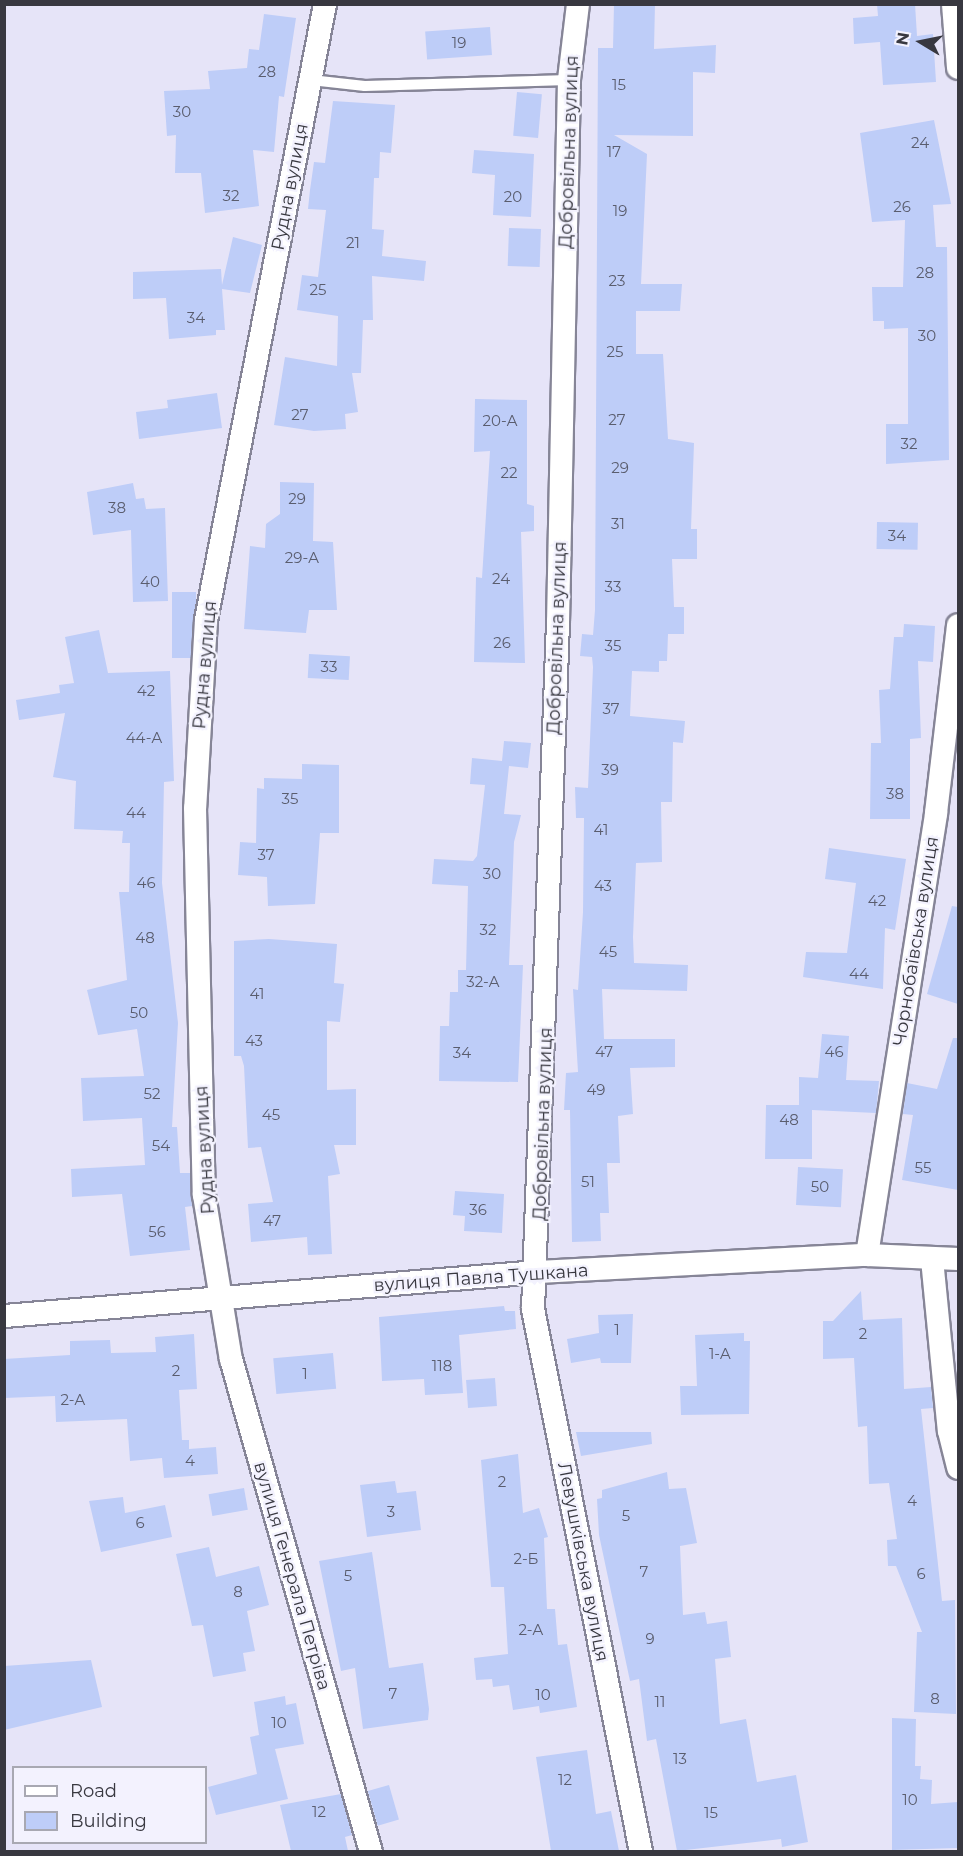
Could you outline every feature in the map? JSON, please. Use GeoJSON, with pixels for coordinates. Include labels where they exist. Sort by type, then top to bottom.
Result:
{"type":"FeatureCollection","features":[{"type":"Feature","properties":{"kind":"street","name":"Рудна вулиця"},"geometry":{"type":"LineString","coordinates":[[222,1299],[204,1195],[195,808],[206,620],[325,4]]}},
{"type":"Feature","properties":{"kind":"street","name":"Добровільна вулиця"},"geometry":{"type":"LineString","coordinates":[[538,1272],[569,80],[578,4]]}},
{"type":"Feature","properties":{"kind":"street"},"geometry":{"type":"LineString","coordinates":[[953,4],[958,68]]}},
{"type":"Feature","properties":{"kind":"street","name":"Чорнобаївська вулиця"},"geometry":{"type":"LineString","coordinates":[[867,1256],[936,813],[958,626]]}},
{"type":"Feature","properties":{"kind":"street","name":"вулиця Павла Тушкана"},"geometry":{"type":"LineString","coordinates":[[4,1316],[538,1272],[867,1256],[958,1259]]}},
{"type":"Feature","properties":{"kind":"street"},"geometry":{"type":"LineString","coordinates":[[932,1259],[949,1431],[958,1468]]}},
{"type":"Feature","properties":{"kind":"street","name":"Левушківська вулиця"},"geometry":{"type":"LineString","coordinates":[[538,1272],[536,1335],[641,1851]]}},
{"type":"Feature","properties":{"kind":"street","name":"вулиця Генерала Петріва"},"geometry":{"type":"LineString","coordinates":[[222,1299],[234,1370],[370,1851]]}},
{"type":"Feature","properties":{"kind":"lane"},"geometry":{"type":"LineString","coordinates":[[311,80],[365,86],[569,80]]}},
{"type":"Feature","properties":{"kind":"building"},"geometry":{"type":"Polygon","coordinates":[[[614,4],[655,4],[654,49],[716,45],[715,73],[693,72],[693,136],[614,135],[647,154],[641,284],[682,284],[680,311],[636,311],[636,354],[663,354],[668,439],[694,443],[691,529],[697,529],[697,559],[672,559],[674,607],[684,607],[684,634],[668,634],[667,661],[659,661],[659,672],[632,671],[630,716],[685,721],[683,743],[673,742],[672,802],[661,802],[662,862],[636,863],[633,937],[634,963],[688,965],[687,991],[602,989],[604,1039],[675,1039],[675,1067],[630,1068],[633,1114],[618,1116],[620,1163],[607,1163],[609,1213],[600,1213],[601,1241],[572,1242],[570,1110],[564,1110],[566,1073],[578,1072],[573,989],[578,990],[583,912],[584,818],[576,818],[575,787],[588,788],[593,667],[592,657],[580,656],[582,634],[593,635],[595,610],[598,48],[613,48],[614,4]]]}},
{"type":"Feature","properties":{"kind":"building"},"geometry":{"type":"Polygon","coordinates":[[[877,4],[915,4],[917,36],[933,34],[936,82],[883,85],[880,42],[854,44],[853,18],[878,16],[877,4]]]}},
{"type":"Feature","properties":{"kind":"building"},"geometry":{"type":"Polygon","coordinates":[[[264,14],[296,18],[284,97],[279,96],[274,152],[253,150],[259,206],[205,213],[201,173],[175,173],[176,135],[167,136],[164,91],[210,89],[208,71],[247,68],[249,49],[259,50],[264,14]]]}},
{"type":"Feature","properties":{"kind":"building"},"geometry":{"type":"Polygon","coordinates":[[[490,27],[492,55],[427,59],[425,32],[490,27]]]}},
{"type":"Feature","properties":{"kind":"building"},"geometry":{"type":"Polygon","coordinates":[[[517,92],[542,94],[538,138],[513,136],[517,92]]]}},
{"type":"Feature","properties":{"kind":"building"},"geometry":{"type":"Polygon","coordinates":[[[333,101],[395,105],[391,153],[380,152],[379,178],[374,178],[372,229],[384,230],[382,256],[426,261],[424,281],[372,276],[373,320],[363,320],[361,373],[352,373],[358,412],[345,414],[346,429],[314,431],[274,425],[285,357],[337,366],[338,316],[297,310],[302,275],[318,277],[326,210],[308,209],[314,162],[325,163],[333,101]]]}},
{"type":"Feature","properties":{"kind":"building"},"geometry":{"type":"Polygon","coordinates":[[[934,120],[951,204],[933,205],[936,247],[947,247],[949,460],[886,464],[886,424],[908,424],[908,328],[884,329],[884,321],[873,321],[872,287],[903,287],[905,220],[872,222],[860,133],[934,120]]]}},
{"type":"Feature","properties":{"kind":"building"},"geometry":{"type":"Polygon","coordinates":[[[474,150],[534,154],[531,217],[493,215],[495,175],[472,173],[474,150]]]}},
{"type":"Feature","properties":{"kind":"building"},"geometry":{"type":"Polygon","coordinates":[[[509,228],[541,229],[540,267],[508,266],[509,228]]]}},
{"type":"Feature","properties":{"kind":"building"},"geometry":{"type":"Polygon","coordinates":[[[233,237],[262,245],[250,293],[222,289],[225,330],[216,330],[216,335],[169,339],[166,298],[133,299],[133,272],[221,269],[222,285],[233,237]]]}},
{"type":"Feature","properties":{"kind":"building"},"geometry":{"type":"Polygon","coordinates":[[[217,393],[222,428],[139,439],[136,412],[168,408],[167,400],[217,393]]]}},
{"type":"Feature","properties":{"kind":"building"},"geometry":{"type":"Polygon","coordinates":[[[475,399],[527,400],[527,504],[534,506],[534,531],[521,532],[525,663],[474,662],[476,577],[482,578],[490,451],[474,452],[475,399]]]}},
{"type":"Feature","properties":{"kind":"building"},"geometry":{"type":"Polygon","coordinates":[[[280,482],[314,483],[313,541],[333,542],[337,610],[309,610],[306,633],[244,629],[250,546],[265,548],[266,524],[280,514],[280,482]]]}},
{"type":"Feature","properties":{"kind":"building"},"geometry":{"type":"Polygon","coordinates":[[[133,483],[136,499],[144,498],[146,509],[165,508],[168,601],[133,602],[131,530],[93,535],[87,492],[133,483]]]}},
{"type":"Feature","properties":{"kind":"building"},"geometry":{"type":"Polygon","coordinates":[[[877,522],[918,523],[918,550],[877,549],[877,522]]]}},
{"type":"Feature","properties":{"kind":"building"},"geometry":{"type":"Polygon","coordinates":[[[172,592],[196,592],[196,658],[172,658],[172,592]]]}},
{"type":"Feature","properties":{"kind":"building"},"geometry":{"type":"Polygon","coordinates":[[[904,624],[935,626],[933,662],[918,661],[921,738],[910,739],[910,819],[870,819],[871,743],[881,743],[879,690],[890,689],[894,637],[903,637],[904,624]]]}},
{"type":"Feature","properties":{"kind":"building"},"geometry":{"type":"Polygon","coordinates":[[[99,630],[108,673],[170,671],[174,781],[164,782],[162,883],[178,1023],[172,1127],[177,1127],[180,1173],[190,1173],[192,1206],[185,1207],[190,1250],[130,1256],[122,1194],[72,1197],[71,1169],[145,1165],[142,1118],[83,1121],[81,1078],[144,1076],[137,1029],[98,1035],[87,990],[127,980],[119,892],[129,892],[130,843],[122,843],[123,831],[74,829],[76,781],[53,777],[65,713],[19,720],[16,700],[60,693],[59,685],[74,683],[65,637],[99,630]]]}},
{"type":"Feature","properties":{"kind":"building"},"geometry":{"type":"Polygon","coordinates":[[[309,654],[350,656],[349,680],[308,678],[309,654]]]}},
{"type":"Feature","properties":{"kind":"building"},"geometry":{"type":"Polygon","coordinates":[[[504,741],[531,743],[528,768],[509,766],[504,814],[521,815],[514,842],[509,965],[523,965],[518,1082],[439,1081],[440,1026],[449,1026],[450,992],[458,992],[458,970],[466,970],[468,886],[432,884],[434,859],[473,861],[477,856],[485,785],[470,784],[472,758],[502,761],[504,741]]]}},
{"type":"Feature","properties":{"kind":"building"},"geometry":{"type":"Polygon","coordinates":[[[302,764],[339,765],[339,833],[320,833],[315,904],[268,906],[267,877],[238,875],[240,842],[256,843],[257,788],[264,789],[264,778],[302,779],[302,764]]]}},
{"type":"Feature","properties":{"kind":"building"},"geometry":{"type":"Polygon","coordinates":[[[829,848],[906,859],[895,930],[885,928],[883,989],[803,977],[806,952],[847,953],[856,883],[825,879],[829,848]]]}},
{"type":"Feature","properties":{"kind":"building"},"geometry":{"type":"Polygon","coordinates":[[[952,906],[958,907],[958,1004],[927,994],[952,906]]]}},
{"type":"Feature","properties":{"kind":"building"},"geometry":{"type":"Polygon","coordinates":[[[269,939],[337,944],[334,983],[344,984],[340,1022],[327,1021],[327,1090],[356,1089],[356,1145],[334,1145],[340,1174],[328,1176],[332,1254],[308,1255],[307,1237],[251,1242],[248,1204],[273,1202],[261,1147],[248,1148],[244,1066],[241,1056],[234,1056],[234,941],[269,939]]]}},
{"type":"Feature","properties":{"kind":"building"},"geometry":{"type":"Polygon","coordinates":[[[822,1034],[849,1036],[846,1080],[879,1081],[876,1113],[812,1110],[812,1159],[765,1159],[766,1105],[799,1105],[799,1077],[818,1078],[822,1034]]]}},
{"type":"Feature","properties":{"kind":"building"},"geometry":{"type":"Polygon","coordinates":[[[953,1038],[958,1038],[958,1190],[902,1180],[913,1115],[903,1114],[907,1083],[937,1089],[953,1038]]]}},
{"type":"Feature","properties":{"kind":"building"},"geometry":{"type":"Polygon","coordinates":[[[798,1167],[843,1169],[841,1207],[796,1205],[798,1167]]]}},
{"type":"Feature","properties":{"kind":"building"},"geometry":{"type":"Polygon","coordinates":[[[455,1191],[504,1194],[502,1233],[464,1231],[465,1216],[453,1215],[455,1191]]]}},
{"type":"Feature","properties":{"kind":"building"},"geometry":{"type":"Polygon","coordinates":[[[861,1291],[863,1320],[902,1318],[904,1389],[931,1387],[933,1408],[921,1409],[942,1601],[955,1600],[956,1714],[914,1712],[917,1632],[922,1632],[896,1566],[888,1566],[887,1540],[897,1539],[889,1483],[869,1484],[867,1426],[858,1427],[854,1358],[823,1359],[823,1321],[833,1321],[861,1291]]]}},
{"type":"Feature","properties":{"kind":"building"},"geometry":{"type":"Polygon","coordinates":[[[504,1306],[505,1311],[515,1311],[516,1329],[459,1335],[463,1393],[425,1395],[424,1379],[382,1381],[379,1317],[504,1306]]]}},
{"type":"Feature","properties":{"kind":"building"},"geometry":{"type":"Polygon","coordinates":[[[633,1314],[631,1363],[601,1363],[600,1358],[571,1363],[567,1339],[599,1333],[598,1315],[633,1314]]]}},
{"type":"Feature","properties":{"kind":"building"},"geometry":{"type":"Polygon","coordinates":[[[744,1333],[744,1341],[750,1341],[749,1414],[681,1415],[680,1386],[697,1386],[695,1335],[744,1333]]]}},
{"type":"Feature","properties":{"kind":"building"},"geometry":{"type":"Polygon","coordinates":[[[194,1334],[197,1389],[179,1390],[182,1440],[189,1440],[189,1449],[216,1447],[218,1474],[164,1478],[162,1458],[130,1461],[127,1419],[56,1422],[55,1396],[4,1398],[4,1359],[70,1355],[70,1341],[110,1340],[111,1353],[156,1352],[155,1337],[194,1334]]]}},
{"type":"Feature","properties":{"kind":"building"},"geometry":{"type":"Polygon","coordinates":[[[333,1353],[336,1389],[276,1394],[273,1358],[333,1353]]]}},
{"type":"Feature","properties":{"kind":"building"},"geometry":{"type":"Polygon","coordinates":[[[495,1378],[497,1406],[468,1408],[466,1380],[495,1378]]]}},
{"type":"Feature","properties":{"kind":"building"},"geometry":{"type":"Polygon","coordinates":[[[576,1432],[651,1432],[652,1444],[581,1456],[576,1432]]]}},
{"type":"Feature","properties":{"kind":"building"},"geometry":{"type":"Polygon","coordinates":[[[518,1454],[523,1513],[539,1508],[548,1537],[544,1538],[547,1609],[555,1609],[558,1645],[567,1644],[577,1707],[540,1713],[539,1706],[513,1710],[509,1685],[493,1687],[492,1679],[476,1680],[474,1658],[508,1654],[504,1587],[491,1587],[481,1460],[518,1454]]]}},
{"type":"Feature","properties":{"kind":"building"},"geometry":{"type":"Polygon","coordinates":[[[667,1472],[669,1489],[686,1488],[697,1543],[680,1546],[683,1615],[705,1612],[707,1624],[727,1621],[731,1657],[715,1659],[720,1724],[746,1719],[757,1782],[796,1775],[808,1842],[782,1847],[781,1839],[677,1851],[656,1739],[647,1741],[639,1679],[630,1681],[599,1535],[597,1499],[602,1498],[602,1490],[667,1472]]]}},
{"type":"Feature","properties":{"kind":"building"},"geometry":{"type":"Polygon","coordinates":[[[395,1481],[397,1493],[416,1491],[421,1530],[367,1537],[360,1485],[395,1481]]]}},
{"type":"Feature","properties":{"kind":"building"},"geometry":{"type":"Polygon","coordinates":[[[244,1488],[248,1510],[212,1516],[209,1494],[244,1488]]]}},
{"type":"Feature","properties":{"kind":"building"},"geometry":{"type":"Polygon","coordinates":[[[123,1497],[125,1513],[165,1505],[172,1537],[101,1552],[89,1501],[123,1497]]]}},
{"type":"Feature","properties":{"kind":"building"},"geometry":{"type":"Polygon","coordinates":[[[209,1547],[216,1577],[259,1566],[269,1605],[247,1611],[255,1651],[243,1653],[246,1671],[213,1677],[203,1625],[192,1626],[176,1554],[209,1547]]]}},
{"type":"Feature","properties":{"kind":"building"},"geometry":{"type":"Polygon","coordinates":[[[372,1552],[389,1668],[423,1663],[429,1709],[428,1720],[363,1729],[355,1668],[341,1671],[319,1561],[372,1552]]]}},
{"type":"Feature","properties":{"kind":"building"},"geometry":{"type":"Polygon","coordinates":[[[91,1660],[102,1707],[4,1730],[4,1666],[91,1660]]]}},
{"type":"Feature","properties":{"kind":"building"},"geometry":{"type":"Polygon","coordinates":[[[285,1696],[286,1705],[296,1703],[304,1744],[275,1749],[288,1799],[216,1815],[208,1787],[257,1774],[250,1737],[259,1735],[254,1702],[285,1696]]]}},
{"type":"Feature","properties":{"kind":"building"},"geometry":{"type":"Polygon","coordinates":[[[892,1718],[916,1719],[915,1766],[921,1766],[920,1779],[932,1780],[931,1804],[958,1802],[958,1848],[892,1850],[892,1718]]]}},
{"type":"Feature","properties":{"kind":"building"},"geometry":{"type":"Polygon","coordinates":[[[587,1750],[596,1814],[611,1811],[619,1851],[551,1851],[536,1757],[587,1750]]]}},
{"type":"Feature","properties":{"kind":"building"},"geometry":{"type":"Polygon","coordinates":[[[389,1785],[399,1820],[378,1826],[368,1791],[389,1785]]]}},
{"type":"Feature","properties":{"kind":"building"},"geometry":{"type":"Polygon","coordinates":[[[341,1794],[352,1835],[345,1837],[348,1851],[291,1851],[280,1805],[341,1794]]]}}]}
